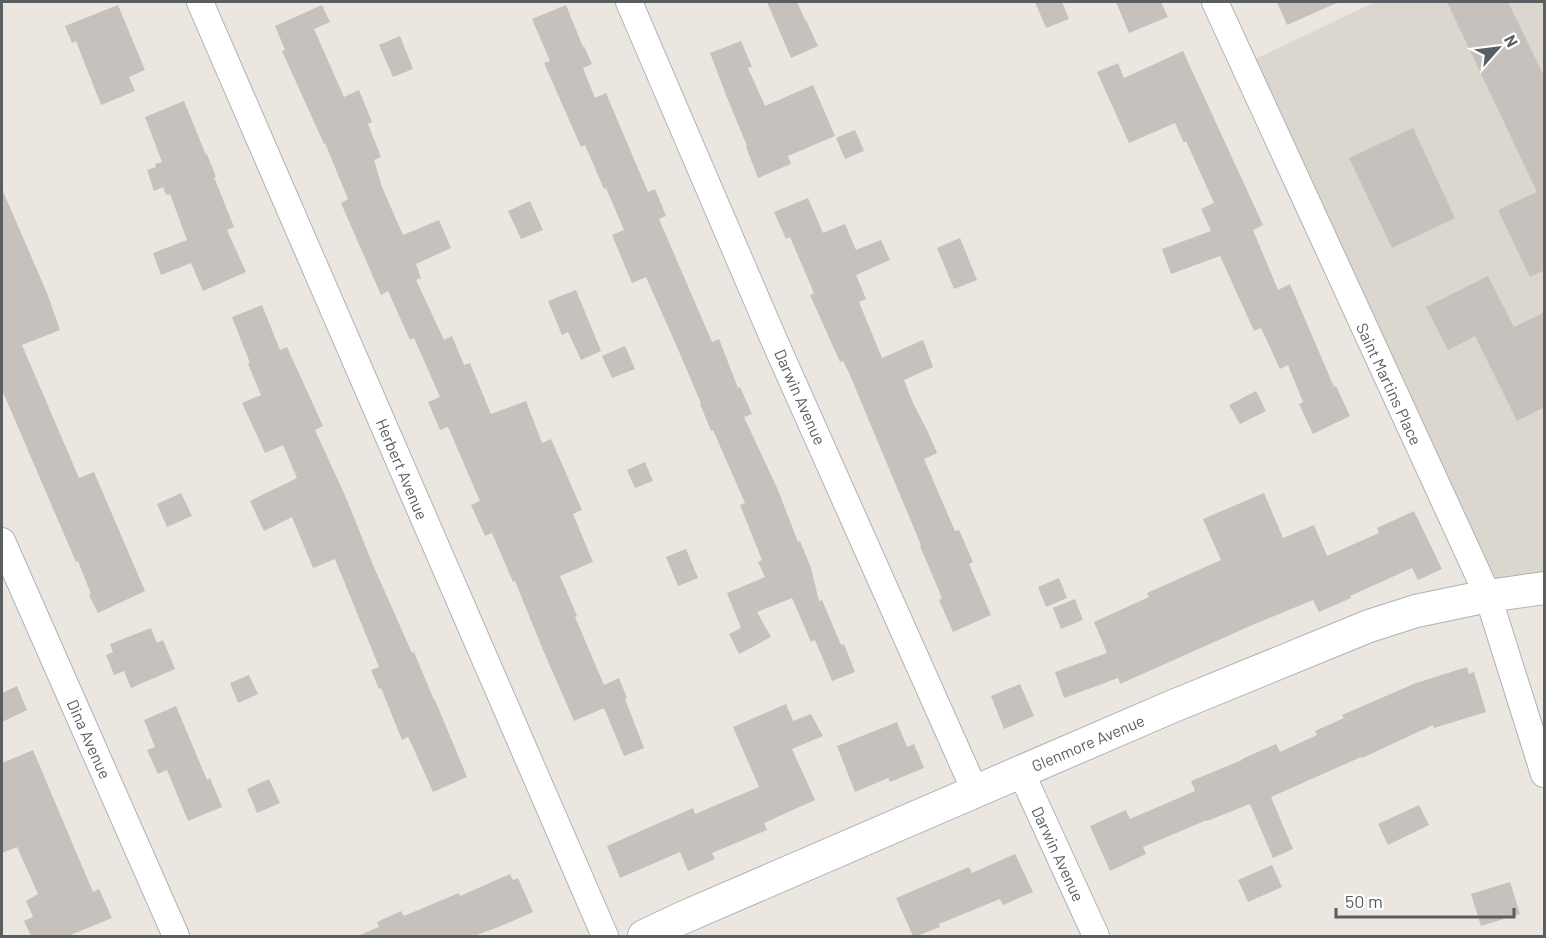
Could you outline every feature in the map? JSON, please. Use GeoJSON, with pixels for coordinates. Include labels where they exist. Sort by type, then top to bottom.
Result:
{"type":"FeatureCollection","features":[{"type":"Feature","properties":{"kind":"street","name":"Herbert Avenue"},"geometry":{"type":"LineString","coordinates":[[200,2],[605,936]]}},
{"type":"Feature","properties":{"kind":"street","name":"Darwin Avenue"},"geometry":{"type":"LineString","coordinates":[[628,2],[779,350],[975,791]]}},
{"type":"Feature","properties":{"kind":"street","name":"Saint Martins Place"},"geometry":{"type":"LineString","coordinates":[[1215,2],[1488,596],[1545,774]]}},
{"type":"Feature","properties":{"kind":"street","name":"Dina Avenue"},"geometry":{"type":"LineString","coordinates":[[2,541],[176,936]]}},
{"type":"Feature","properties":{"kind":"street","name":"Glenmore Avenue"},"geometry":{"type":"LineString","coordinates":[[644,936],[686,927],[975,791],[1369,626],[1416,611],[1488,596],[1545,588]]}},
{"type":"Feature","properties":{"kind":"street","name":"Darwin Avenue"},"geometry":{"type":"LineString","coordinates":[[1021,772],[1096,936]]}},
{"type":"Feature","properties":{"kind":"shaded area"},"geometry":{"type":"Polygon","coordinates":[[[1375,2],[1544,2],[1544,588],[1488,596],[1243,65],[1375,2]]]}},
{"type":"Feature","properties":{"kind":"building"},"geometry":{"type":"Polygon","coordinates":[[[767,2],[797,2],[818,46],[791,58],[767,2]]]}},
{"type":"Feature","properties":{"kind":"building"},"geometry":{"type":"Polygon","coordinates":[[[1035,2],[1062,2],[1069,19],[1046,28],[1035,2]]]}},
{"type":"Feature","properties":{"kind":"building"},"geometry":{"type":"Polygon","coordinates":[[[1116,2],[1161,2],[1168,17],[1129,33],[1116,2]]]}},
{"type":"Feature","properties":{"kind":"building"},"geometry":{"type":"Polygon","coordinates":[[[1277,2],[1339,2],[1287,25],[1277,2]]]}},
{"type":"Feature","properties":{"kind":"building"},"geometry":{"type":"Polygon","coordinates":[[[1447,2],[1508,2],[1545,78],[1545,270],[1530,277],[1498,210],[1537,192],[1447,2]]]}},
{"type":"Feature","properties":{"kind":"building"},"geometry":{"type":"Polygon","coordinates":[[[118,5],[145,70],[129,77],[135,91],[101,105],[76,41],[72,43],[65,26],[118,5]]]}},
{"type":"Feature","properties":{"kind":"building"},"geometry":{"type":"Polygon","coordinates":[[[322,5],[330,22],[314,29],[344,97],[359,90],[372,122],[368,124],[381,157],[374,160],[382,187],[403,235],[439,220],[451,248],[416,264],[421,278],[416,280],[444,340],[452,336],[464,365],[470,363],[491,414],[526,401],[542,443],[551,439],[582,510],[573,514],[593,562],[560,576],[604,685],[619,678],[644,748],[624,756],[604,708],[574,721],[515,581],[513,582],[492,533],[485,536],[471,505],[480,501],[448,427],[440,430],[428,402],[440,397],[414,338],[410,340],[388,291],[381,295],[341,203],[348,199],[325,143],[282,51],[285,50],[275,26],[322,5]]]}},
{"type":"Feature","properties":{"kind":"building"},"geometry":{"type":"Polygon","coordinates":[[[566,5],[592,64],[583,68],[595,98],[606,93],[648,192],[655,189],[666,216],[659,219],[712,342],[719,339],[738,388],[740,387],[752,414],[744,417],[778,490],[798,542],[800,541],[811,568],[819,601],[822,600],[855,672],[832,681],[815,640],[811,642],[792,598],[757,612],[771,637],[739,654],[729,634],[741,628],[727,593],[765,577],[758,562],[762,560],[740,505],[745,503],[713,430],[711,431],[646,277],[632,283],[612,235],[624,230],[585,145],[581,147],[544,63],[550,61],[532,19],[566,5]]]}},
{"type":"Feature","properties":{"kind":"building"},"geometry":{"type":"Polygon","coordinates":[[[400,36],[413,69],[393,77],[379,45],[400,36]]]}},
{"type":"Feature","properties":{"kind":"building"},"geometry":{"type":"Polygon","coordinates":[[[741,41],[752,67],[748,68],[765,106],[813,85],[835,136],[788,156],[791,164],[758,178],[710,53],[741,41]]]}},
{"type":"Feature","properties":{"kind":"building"},"geometry":{"type":"Polygon","coordinates":[[[1183,51],[1263,225],[1253,230],[1278,290],[1290,284],[1334,387],[1336,386],[1350,416],[1313,434],[1299,404],[1303,402],[1288,365],[1280,369],[1261,328],[1254,331],[1220,256],[1171,274],[1162,249],[1211,231],[1201,209],[1214,203],[1186,141],[1184,143],[1175,123],[1129,143],[1097,72],[1118,63],[1124,78],[1183,51]]]}},
{"type":"Feature","properties":{"kind":"building"},"geometry":{"type":"Polygon","coordinates":[[[184,101],[216,177],[214,177],[234,227],[227,230],[246,272],[203,291],[191,263],[161,275],[153,253],[187,240],[170,194],[166,195],[163,187],[154,191],[147,170],[162,162],[145,117],[184,101]]]}},
{"type":"Feature","properties":{"kind":"building"},"geometry":{"type":"Polygon","coordinates":[[[1413,128],[1455,218],[1392,248],[1349,158],[1413,128]]]}},
{"type":"Feature","properties":{"kind":"building"},"geometry":{"type":"Polygon","coordinates":[[[855,130],[864,151],[845,159],[836,138],[855,130]]]}},
{"type":"Feature","properties":{"kind":"building"},"geometry":{"type":"Polygon","coordinates":[[[2,189],[47,293],[60,330],[22,345],[79,478],[94,472],[145,591],[98,613],[89,595],[91,594],[78,561],[76,562],[2,390],[2,189]]]}},
{"type":"Feature","properties":{"kind":"building"},"geometry":{"type":"Polygon","coordinates":[[[808,198],[823,233],[845,224],[856,250],[881,240],[890,260],[856,275],[866,299],[859,302],[882,358],[923,340],[933,367],[904,380],[937,453],[924,459],[955,531],[959,530],[973,562],[969,564],[991,615],[953,632],[939,600],[942,598],[921,545],[849,373],[843,361],[840,362],[810,295],[814,293],[790,237],[786,239],[774,212],[808,198]]]}},
{"type":"Feature","properties":{"kind":"building"},"geometry":{"type":"Polygon","coordinates":[[[530,201],[543,230],[521,239],[508,211],[530,201]]]}},
{"type":"Feature","properties":{"kind":"building"},"geometry":{"type":"Polygon","coordinates":[[[960,238],[977,280],[954,289],[937,248],[960,238]]]}},
{"type":"Feature","properties":{"kind":"building"},"geometry":{"type":"Polygon","coordinates":[[[1488,276],[1514,327],[1545,312],[1545,407],[1517,421],[1475,336],[1448,350],[1426,307],[1488,276]]]}},
{"type":"Feature","properties":{"kind":"building"},"geometry":{"type":"Polygon","coordinates":[[[576,290],[601,351],[581,360],[568,332],[562,335],[548,301],[576,290]]]}},
{"type":"Feature","properties":{"kind":"building"},"geometry":{"type":"Polygon","coordinates":[[[262,305],[280,350],[287,347],[323,426],[315,430],[467,777],[433,792],[408,737],[402,740],[381,688],[379,689],[371,670],[379,667],[335,559],[313,568],[292,517],[264,531],[250,501],[297,478],[283,445],[265,453],[242,403],[261,395],[232,317],[262,305]]]}},
{"type":"Feature","properties":{"kind":"building"},"geometry":{"type":"Polygon","coordinates":[[[625,346],[635,369],[612,378],[602,356],[625,346]]]}},
{"type":"Feature","properties":{"kind":"building"},"geometry":{"type":"Polygon","coordinates":[[[1256,391],[1266,411],[1240,424],[1229,405],[1256,391]]]}},
{"type":"Feature","properties":{"kind":"building"},"geometry":{"type":"Polygon","coordinates":[[[645,462],[653,481],[635,488],[627,470],[645,462]]]}},
{"type":"Feature","properties":{"kind":"building"},"geometry":{"type":"Polygon","coordinates":[[[181,493],[192,516],[167,527],[157,504],[181,493]]]}},
{"type":"Feature","properties":{"kind":"building"},"geometry":{"type":"Polygon","coordinates":[[[1264,493],[1283,538],[1314,525],[1327,556],[1379,533],[1377,528],[1414,511],[1442,569],[1418,580],[1412,568],[1319,612],[1313,600],[1120,684],[1118,678],[1064,698],[1055,672],[1107,653],[1094,622],[1149,597],[1147,593],[1221,560],[1203,519],[1264,493]]]}},
{"type":"Feature","properties":{"kind":"building"},"geometry":{"type":"Polygon","coordinates":[[[686,549],[698,578],[678,586],[666,557],[686,549]]]}},
{"type":"Feature","properties":{"kind":"building"},"geometry":{"type":"Polygon","coordinates":[[[1059,578],[1067,598],[1046,607],[1038,587],[1059,578]]]}},
{"type":"Feature","properties":{"kind":"building"},"geometry":{"type":"Polygon","coordinates":[[[1075,599],[1083,620],[1061,629],[1053,608],[1075,599]]]}},
{"type":"Feature","properties":{"kind":"building"},"geometry":{"type":"Polygon","coordinates":[[[151,628],[157,643],[163,640],[175,669],[131,688],[124,671],[114,675],[106,655],[113,652],[110,644],[151,628]]]}},
{"type":"Feature","properties":{"kind":"building"},"geometry":{"type":"Polygon","coordinates":[[[1467,667],[1469,674],[1474,672],[1486,712],[1434,728],[1433,725],[1271,797],[1293,849],[1273,858],[1250,804],[1143,847],[1146,854],[1110,871],[1090,826],[1126,810],[1130,819],[1195,791],[1191,781],[1276,744],[1280,752],[1317,735],[1315,731],[1344,718],[1342,715],[1416,683],[1467,667]]]}},
{"type":"Feature","properties":{"kind":"building"},"geometry":{"type":"Polygon","coordinates":[[[249,675],[258,694],[238,703],[230,683],[249,675]]]}},
{"type":"Feature","properties":{"kind":"building"},"geometry":{"type":"Polygon","coordinates":[[[1020,684],[1034,716],[1004,729],[991,696],[1020,684]]]}},
{"type":"Feature","properties":{"kind":"building"},"geometry":{"type":"Polygon","coordinates":[[[17,686],[27,710],[2,722],[2,693],[17,686]]]}},
{"type":"Feature","properties":{"kind":"building"},"geometry":{"type":"Polygon","coordinates":[[[786,704],[793,721],[811,714],[823,736],[792,749],[815,800],[764,823],[767,830],[712,853],[715,859],[688,871],[680,852],[620,878],[607,846],[693,808],[695,814],[759,787],[733,727],[786,704]]]}},
{"type":"Feature","properties":{"kind":"building"},"geometry":{"type":"Polygon","coordinates":[[[176,706],[207,780],[210,778],[222,807],[188,821],[167,770],[158,774],[147,750],[155,747],[144,720],[176,706]]]}},
{"type":"Feature","properties":{"kind":"building"},"geometry":{"type":"Polygon","coordinates":[[[897,722],[907,747],[914,744],[924,768],[890,782],[888,778],[855,792],[837,746],[897,722]]]}},
{"type":"Feature","properties":{"kind":"building"},"geometry":{"type":"Polygon","coordinates":[[[33,750],[93,892],[99,889],[112,918],[68,936],[31,936],[24,921],[33,917],[26,901],[38,894],[17,847],[2,853],[2,763],[33,750]]]}},
{"type":"Feature","properties":{"kind":"building"},"geometry":{"type":"Polygon","coordinates":[[[269,779],[280,803],[257,813],[247,789],[269,779]]]}},
{"type":"Feature","properties":{"kind":"building"},"geometry":{"type":"Polygon","coordinates":[[[1419,805],[1429,825],[1388,845],[1378,824],[1419,805]]]}},
{"type":"Feature","properties":{"kind":"building"},"geometry":{"type":"Polygon","coordinates":[[[1015,854],[1033,892],[1003,905],[1000,899],[939,924],[940,927],[913,936],[896,898],[969,867],[972,873],[1015,854]]]}},
{"type":"Feature","properties":{"kind":"building"},"geometry":{"type":"Polygon","coordinates":[[[1272,865],[1282,887],[1248,902],[1238,880],[1272,865]]]}},
{"type":"Feature","properties":{"kind":"building"},"geometry":{"type":"Polygon","coordinates":[[[510,874],[513,880],[518,878],[533,912],[501,926],[474,936],[357,936],[379,927],[377,922],[401,911],[404,916],[459,893],[460,896],[510,874]]]}},
{"type":"Feature","properties":{"kind":"building"},"geometry":{"type":"Polygon","coordinates":[[[1510,882],[1520,914],[1481,926],[1471,894],[1510,882]]]}}]}
